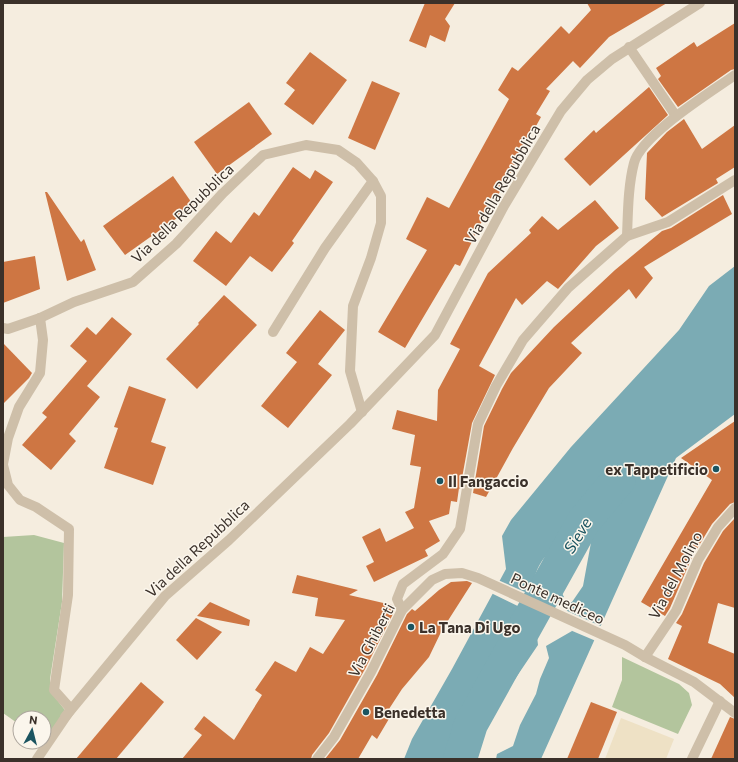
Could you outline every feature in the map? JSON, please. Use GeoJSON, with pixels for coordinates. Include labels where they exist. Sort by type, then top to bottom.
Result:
{"type":"FeatureCollection","features":[{"type":"Feature","properties":{"kind":"street","name":"Via della Repubblica"},"geometry":{"type":"LineString","coordinates":[[37,759],[65,717],[164,596],[229,540],[362,412],[435,335],[504,206],[561,111],[587,80],[612,58],[700,3]]}},
{"type":"Feature","properties":{"kind":"street"},"geometry":{"type":"LineString","coordinates":[[629,47],[676,116]]}},
{"type":"Feature","properties":{"kind":"street"},"geometry":{"type":"LineString","coordinates":[[627,236],[629,190],[634,161],[646,144],[676,116],[735,75]]}},
{"type":"Feature","properties":{"kind":"street","name":"Via della Repubblica"},"geometry":{"type":"LineString","coordinates":[[3,328],[8,328],[40,318],[74,302],[133,282],[176,244],[223,193],[263,155],[306,145],[338,150],[357,163],[373,181],[380,196],[381,223],[371,258],[353,306],[350,371],[362,412]]}},
{"type":"Feature","properties":{"kind":"street"},"geometry":{"type":"LineString","coordinates":[[402,610],[398,599],[403,584],[443,554],[460,529],[478,424],[496,386],[523,340],[568,288],[627,236],[668,222],[735,180]]}},
{"type":"Feature","properties":{"kind":"street"},"geometry":{"type":"LineString","coordinates":[[273,332],[325,248],[373,181]]}},
{"type":"Feature","properties":{"kind":"street"},"geometry":{"type":"LineString","coordinates":[[40,318],[43,340],[40,373],[19,407],[8,438],[3,464],[8,485],[20,500],[36,507],[70,529],[68,595],[54,690],[71,709],[65,717]]}},
{"type":"Feature","properties":{"kind":"street","name":"Via del Molino"},"geometry":{"type":"LineString","coordinates":[[645,657],[676,611],[698,560],[718,527],[735,508]]}},
{"type":"Feature","properties":{"kind":"street","name":"Via Ghiberti"},"geometry":{"type":"LineString","coordinates":[[317,759],[334,737],[367,678],[402,610],[432,580],[445,574],[462,574],[478,578]]}},
{"type":"Feature","properties":{"kind":"street","name":"Ponte mediceo"},"geometry":{"type":"LineString","coordinates":[[478,578],[625,645],[694,682],[735,713]]}},
{"type":"Feature","properties":{"kind":"street"},"geometry":{"type":"LineString","coordinates":[[692,759],[720,701]]}},
{"type":"Feature","properties":{"kind":"green space"},"geometry":{"type":"Polygon","coordinates":[[[34,535],[64,543],[62,602],[50,679],[50,691],[68,714],[52,733],[52,710],[12,710],[12,719],[3,713],[3,537],[34,535]]]}},
{"type":"Feature","properties":{"kind":"green space"},"geometry":{"type":"Polygon","coordinates":[[[622,657],[679,684],[689,693],[692,705],[678,734],[612,707],[622,680],[622,657]]]}},
{"type":"Feature","properties":{"kind":"shaded area"},"geometry":{"type":"Polygon","coordinates":[[[621,718],[674,739],[666,759],[605,759],[621,718]]]}},
{"type":"Feature","properties":{"kind":"water","name":"Sieve"},"geometry":{"type":"Polygon","coordinates":[[[735,266],[735,414],[676,458],[541,759],[496,759],[497,754],[513,746],[520,725],[536,694],[540,679],[549,658],[546,646],[572,631],[565,603],[572,602],[583,586],[594,528],[600,515],[581,515],[568,523],[558,537],[555,546],[541,563],[536,572],[533,584],[540,589],[558,586],[564,597],[534,610],[538,645],[515,679],[478,726],[466,734],[453,759],[404,759],[412,739],[506,569],[502,536],[511,520],[571,447],[679,330],[709,286],[735,266]]]}},
{"type":"Feature","properties":{"kind":"pier"},"geometry":{"type":"Polygon","coordinates":[[[498,580],[552,604],[536,611],[536,615],[491,593],[498,580]]]}},
{"type":"Feature","properties":{"kind":"pier"},"geometry":{"type":"Polygon","coordinates":[[[565,610],[603,627],[596,641],[570,630],[565,610]]]}},
{"type":"Feature","properties":{"kind":"building"},"geometry":{"type":"Polygon","coordinates":[[[425,3],[455,3],[445,19],[450,26],[445,42],[430,35],[426,48],[409,41],[425,3]]]}},
{"type":"Feature","properties":{"kind":"building"},"geometry":{"type":"Polygon","coordinates":[[[587,3],[667,3],[609,37],[580,68],[573,61],[546,89],[550,91],[536,114],[541,117],[492,206],[490,205],[460,266],[455,264],[405,348],[378,332],[427,250],[406,239],[427,197],[449,208],[509,99],[498,90],[512,67],[518,71],[561,26],[569,34],[591,10],[587,3]]]}},
{"type":"Feature","properties":{"kind":"building"},"geometry":{"type":"Polygon","coordinates":[[[735,23],[735,69],[731,70],[678,107],[658,79],[661,76],[656,68],[694,42],[697,47],[735,23]]]}},
{"type":"Feature","properties":{"kind":"building"},"geometry":{"type":"Polygon","coordinates":[[[310,52],[347,80],[313,125],[284,104],[295,90],[286,83],[310,52]]]}},
{"type":"Feature","properties":{"kind":"building"},"geometry":{"type":"Polygon","coordinates":[[[372,81],[400,93],[375,150],[348,138],[372,81]]]}},
{"type":"Feature","properties":{"kind":"building"},"geometry":{"type":"Polygon","coordinates":[[[649,87],[668,115],[590,186],[564,159],[594,130],[596,133],[649,87]]]}},
{"type":"Feature","properties":{"kind":"building"},"geometry":{"type":"Polygon","coordinates":[[[249,102],[272,134],[217,174],[194,142],[249,102]]]}},
{"type":"Feature","properties":{"kind":"building"},"geometry":{"type":"Polygon","coordinates":[[[684,119],[702,149],[735,125],[735,167],[716,179],[718,183],[662,217],[645,199],[647,153],[667,132],[684,119]]]}},
{"type":"Feature","properties":{"kind":"building"},"geometry":{"type":"Polygon","coordinates":[[[293,167],[310,179],[315,170],[333,182],[292,241],[294,243],[272,272],[250,256],[226,286],[193,261],[216,231],[231,243],[254,212],[259,216],[293,167]]]}},
{"type":"Feature","properties":{"kind":"building"},"geometry":{"type":"Polygon","coordinates":[[[173,176],[194,206],[125,255],[103,226],[173,176]]]}},
{"type":"Feature","properties":{"kind":"building"},"geometry":{"type":"Polygon","coordinates":[[[45,192],[47,192],[81,242],[84,239],[96,270],[67,281],[45,192]]]}},
{"type":"Feature","properties":{"kind":"building"},"geometry":{"type":"Polygon","coordinates":[[[723,195],[732,214],[644,267],[653,278],[636,299],[629,289],[571,343],[582,353],[549,388],[486,497],[473,493],[484,426],[511,373],[554,327],[615,270],[662,231],[671,228],[723,195]]]}},
{"type":"Feature","properties":{"kind":"building"},"geometry":{"type":"Polygon","coordinates":[[[595,200],[619,228],[596,246],[558,289],[547,281],[522,305],[516,298],[479,366],[495,375],[472,423],[457,502],[451,501],[449,514],[429,521],[440,541],[425,550],[428,556],[374,582],[366,566],[374,562],[362,537],[380,528],[386,542],[414,528],[405,512],[414,508],[421,467],[410,465],[415,435],[392,429],[397,410],[437,421],[438,390],[460,349],[450,344],[488,273],[531,233],[529,230],[542,216],[558,230],[595,200]]]}},
{"type":"Feature","properties":{"kind":"building"},"geometry":{"type":"Polygon","coordinates":[[[35,256],[40,289],[3,303],[3,262],[35,256]]]}},
{"type":"Feature","properties":{"kind":"building"},"geometry":{"type":"Polygon","coordinates":[[[224,295],[257,325],[197,389],[166,359],[224,295]]]}},
{"type":"Feature","properties":{"kind":"building"},"geometry":{"type":"Polygon","coordinates":[[[320,310],[345,330],[318,364],[332,375],[288,428],[261,406],[297,362],[286,353],[320,310]]]}},
{"type":"Feature","properties":{"kind":"building"},"geometry":{"type":"Polygon","coordinates":[[[112,317],[132,334],[87,386],[100,397],[69,434],[76,441],[51,470],[22,445],[47,417],[42,413],[87,361],[70,346],[87,327],[96,335],[112,317]]]}},
{"type":"Feature","properties":{"kind":"building"},"geometry":{"type":"Polygon","coordinates":[[[3,343],[32,373],[29,378],[3,404],[3,343]]]}},
{"type":"Feature","properties":{"kind":"building"},"geometry":{"type":"Polygon","coordinates":[[[129,386],[166,399],[151,442],[166,447],[153,485],[104,468],[118,428],[114,427],[129,386]]]}},
{"type":"Feature","properties":{"kind":"building"},"geometry":{"type":"Polygon","coordinates":[[[735,421],[735,502],[730,504],[712,524],[692,557],[670,608],[665,616],[641,602],[712,480],[681,458],[735,421]]]}},
{"type":"Feature","properties":{"kind":"building"},"geometry":{"type":"Polygon","coordinates":[[[735,518],[735,608],[718,603],[708,643],[735,654],[735,698],[720,684],[668,659],[682,626],[676,623],[682,614],[704,563],[723,531],[735,518]]]}},
{"type":"Feature","properties":{"kind":"building"},"geometry":{"type":"Polygon","coordinates":[[[297,575],[358,590],[349,595],[392,605],[395,610],[365,669],[329,733],[312,755],[311,759],[182,759],[202,735],[194,729],[204,716],[234,740],[262,695],[255,690],[275,661],[296,672],[310,647],[323,654],[345,620],[315,616],[318,598],[292,593],[297,575]]]}},
{"type":"Feature","properties":{"kind":"building"},"geometry":{"type":"Polygon","coordinates":[[[467,581],[472,583],[442,630],[429,657],[402,689],[389,709],[393,712],[377,739],[372,735],[358,759],[325,759],[340,740],[377,675],[407,614],[412,609],[415,611],[439,590],[451,582],[467,581]]]}},
{"type":"Feature","properties":{"kind":"building"},"geometry":{"type":"Polygon","coordinates":[[[210,602],[250,620],[249,626],[197,616],[210,602]]]}},
{"type":"Feature","properties":{"kind":"building"},"geometry":{"type":"Polygon","coordinates":[[[196,618],[222,632],[197,660],[176,640],[196,618]]]}},
{"type":"Feature","properties":{"kind":"building"},"geometry":{"type":"Polygon","coordinates":[[[141,682],[164,702],[116,759],[76,759],[141,682]]]}},
{"type":"Feature","properties":{"kind":"building"},"geometry":{"type":"Polygon","coordinates":[[[591,702],[617,712],[598,759],[567,759],[591,702]]]}},
{"type":"Feature","properties":{"kind":"building"},"geometry":{"type":"Polygon","coordinates":[[[730,717],[735,719],[735,759],[711,759],[730,717]]]}},
{"type":"Feature","properties":{"kind":"waterway","name":"Sieve"},"geometry":{"type":"LineString","coordinates":[[460,759],[471,724],[584,521],[619,479]]}},
{"type":"Feature","properties":{"kind":"place","name":"ex Tappetificio"},"geometry":{"type":"Point","coordinates":[716,469]}},
{"type":"Feature","properties":{"kind":"place","name":"Il Fangaccio"},"geometry":{"type":"Point","coordinates":[440,481]}},
{"type":"Feature","properties":{"kind":"place","name":"La Tana Di Ugo"},"geometry":{"type":"Point","coordinates":[411,627]}},
{"type":"Feature","properties":{"kind":"place","name":"Benedetta"},"geometry":{"type":"Point","coordinates":[366,712]}}]}
